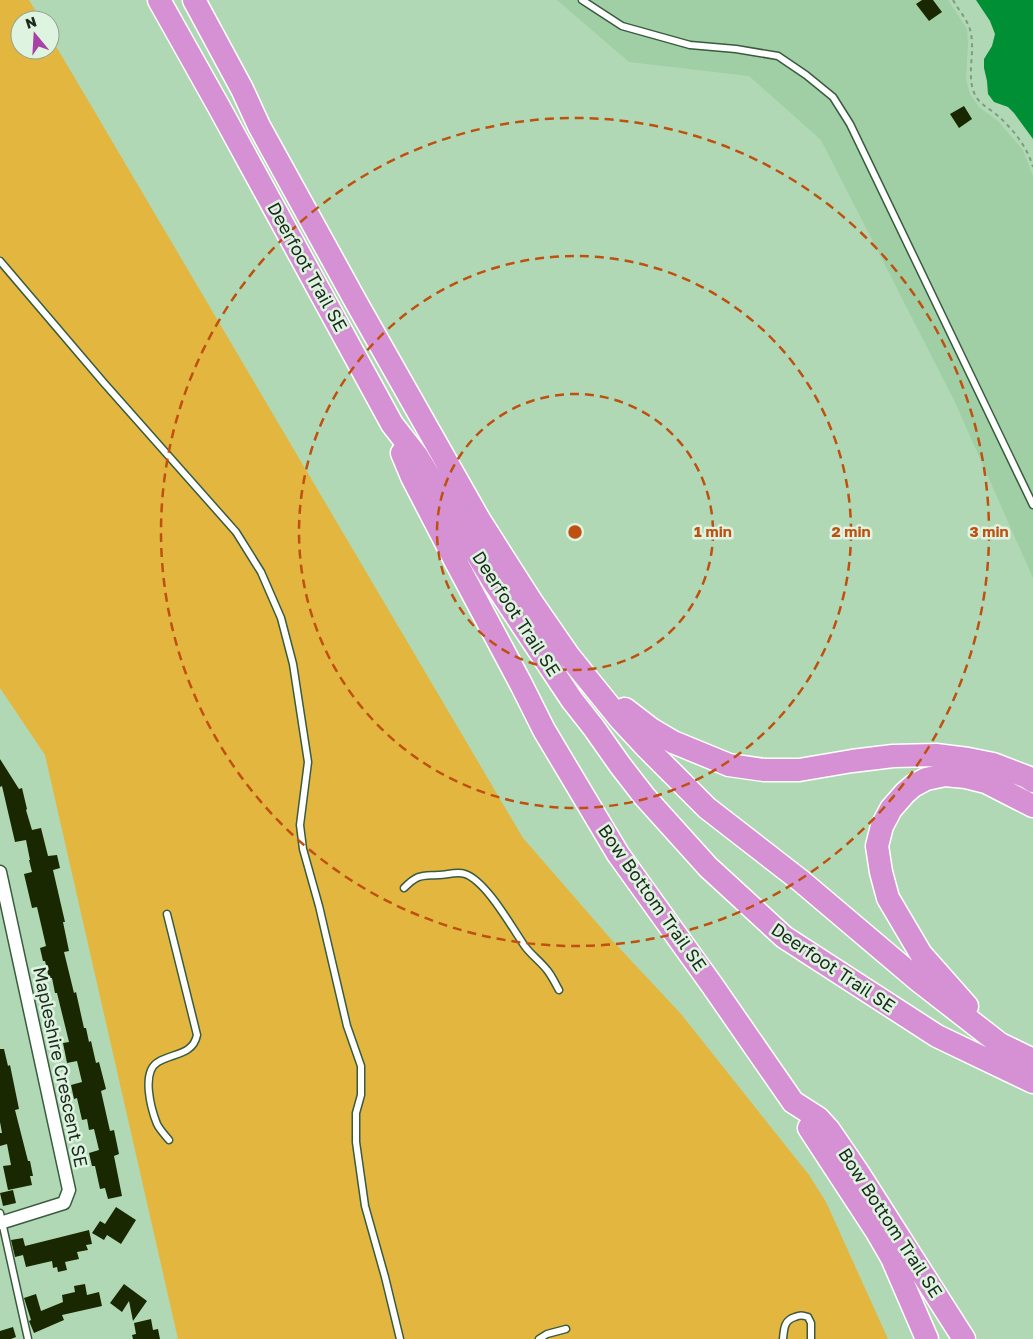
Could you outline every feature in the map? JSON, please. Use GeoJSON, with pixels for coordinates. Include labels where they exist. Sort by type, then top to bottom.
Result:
{"type":"FeatureCollection","features":[{"type":"Feature","properties":{"kind":"highway","name":"Deerfoot Trail SE"},"geometry":{"type":"LineString","coordinates":[[159,0],[392,424],[417,456],[495,584],[572,700],[644,796],[708,867],[784,938],[937,1036],[1033,1074]]}},
{"type":"Feature","properties":{"kind":"highway","name":"Deerfoot Trail SE"},"geometry":{"type":"LineString","coordinates":[[194,0],[356,302],[480,521],[531,602],[560,643],[620,718],[707,808],[801,881],[919,981],[1000,1044],[1033,1074]]}},
{"type":"Feature","properties":{"kind":"highway","name":"Bow Bottom Trail SE"},"geometry":{"type":"LineString","coordinates":[[392,424],[407,468],[554,747],[618,854],[712,984],[793,1102],[818,1118],[829,1130],[964,1339]]}},
{"type":"Feature","properties":{"kind":"highway"},"geometry":{"type":"LineString","coordinates":[[594,686],[651,729],[673,742],[729,765],[764,770],[799,770],[893,756],[936,755],[993,764],[1033,781]]}},
{"type":"Feature","properties":{"kind":"highway"},"geometry":{"type":"LineString","coordinates":[[1000,1044],[921,954],[888,898],[877,846],[882,826],[891,809],[904,793],[926,779],[945,775],[966,777],[986,782],[1033,806]]}},
{"type":"Feature","properties":{"kind":"highway"},"geometry":{"type":"LineString","coordinates":[[793,1102],[892,1258],[927,1339]]}},
{"type":"Feature","properties":{"kind":"street","name":"Mapleshire Crescent SE"},"geometry":{"type":"LineString","coordinates":[[0,872],[69,1190],[64,1203],[1,1219]]}},
{"type":"Feature","properties":{"kind":"lane"},"geometry":{"type":"LineString","coordinates":[[582,0],[622,26],[690,45],[736,49],[778,56],[806,75],[833,98],[850,124],[1033,505]]}},
{"type":"Feature","properties":{"kind":"lane"},"geometry":{"type":"LineString","coordinates":[[0,261],[117,398],[236,532],[261,572],[281,618],[293,664],[308,762],[300,825],[303,849],[322,916],[347,1026],[361,1066],[361,1095],[356,1113],[356,1142],[365,1206],[400,1339]]}},
{"type":"Feature","properties":{"kind":"lane"},"geometry":{"type":"LineString","coordinates":[[404,888],[419,876],[424,875],[458,873],[471,877],[490,895],[525,946],[548,970],[559,990]]}},
{"type":"Feature","properties":{"kind":"lane"},"geometry":{"type":"LineString","coordinates":[[167,914],[197,1035],[196,1042],[190,1048],[156,1062],[149,1071],[149,1097],[152,1110],[158,1126],[168,1140]]}},
{"type":"Feature","properties":{"kind":"lane"},"geometry":{"type":"LineString","coordinates":[[1,1219],[28,1339]]}},
{"type":"Feature","properties":{"kind":"lane"},"geometry":{"type":"LineString","coordinates":[[783,1339],[786,1322],[790,1318],[802,1315],[808,1317],[811,1323],[810,1339]]}},
{"type":"Feature","properties":{"kind":"lane"},"geometry":{"type":"LineString","coordinates":[[539,1339],[546,1334],[566,1329]]}},
{"type":"Feature","properties":{"kind":"path"},"geometry":{"type":"LineString","coordinates":[[953,0],[971,31],[972,86],[976,97],[1009,126],[1026,149],[1033,167]]}},
{"type":"Feature","properties":{"kind":"shaded area"},"geometry":{"type":"Polygon","coordinates":[[[0,0],[29,0],[35,10],[10,10],[10,60],[60,60],[60,53],[523,838],[610,938],[681,1014],[809,1175],[826,1202],[888,1339],[178,1339],[45,755],[0,688],[0,0]]]}},
{"type":"Feature","properties":{"kind":"shaded area"},"geometry":{"type":"Polygon","coordinates":[[[557,0],[948,0],[967,29],[966,79],[970,94],[979,107],[998,121],[1023,150],[1033,176],[1033,578],[954,400],[821,140],[749,76],[629,62],[557,0]]]}},
{"type":"Feature","properties":{"kind":"shaded area"},"geometry":{"type":"Polygon","coordinates":[[[976,0],[1033,0],[1033,139],[1008,107],[994,102],[988,94],[984,59],[992,46],[995,34],[990,21],[976,0]]]}},
{"type":"Feature","properties":{"kind":"building"},"geometry":{"type":"Polygon","coordinates":[[[922,0],[933,0],[942,12],[929,21],[916,4],[922,0]]]}},
{"type":"Feature","properties":{"kind":"building"},"geometry":{"type":"Polygon","coordinates":[[[964,106],[972,119],[959,128],[950,114],[964,106]]]}},
{"type":"Feature","properties":{"kind":"building"},"geometry":{"type":"Polygon","coordinates":[[[0,759],[19,789],[22,788],[32,830],[41,828],[48,856],[57,855],[60,868],[53,870],[65,922],[63,922],[69,951],[64,952],[84,1028],[86,1028],[89,1042],[91,1041],[96,1063],[99,1062],[106,1089],[101,1091],[110,1131],[114,1130],[119,1154],[114,1156],[122,1196],[108,1199],[105,1188],[100,1189],[95,1166],[92,1166],[89,1153],[99,1150],[94,1129],[89,1130],[87,1119],[82,1120],[77,1098],[74,1099],[71,1085],[82,1082],[77,1061],[67,1063],[63,1043],[69,1042],[57,993],[55,993],[52,978],[49,978],[45,961],[43,961],[40,948],[46,946],[37,907],[32,908],[24,874],[32,872],[26,840],[15,842],[2,786],[0,787],[0,759]]]}},
{"type":"Feature","properties":{"kind":"building"},"geometry":{"type":"Polygon","coordinates":[[[0,1049],[4,1049],[8,1066],[10,1065],[19,1109],[15,1110],[33,1176],[30,1176],[32,1185],[8,1190],[3,1166],[11,1165],[7,1144],[0,1146],[0,1133],[2,1133],[0,1122],[0,1049]]]}},
{"type":"Feature","properties":{"kind":"building"},"geometry":{"type":"Polygon","coordinates":[[[13,1190],[16,1203],[3,1206],[0,1193],[13,1190]]]}},
{"type":"Feature","properties":{"kind":"building"},"geometry":{"type":"Polygon","coordinates":[[[116,1207],[136,1220],[121,1244],[107,1235],[104,1240],[92,1233],[100,1221],[105,1224],[116,1207]]]}},
{"type":"Feature","properties":{"kind":"building"},"geometry":{"type":"Polygon","coordinates":[[[89,1230],[92,1244],[86,1245],[88,1250],[77,1252],[79,1259],[65,1262],[67,1270],[58,1272],[57,1267],[53,1268],[52,1261],[26,1267],[23,1255],[15,1257],[11,1240],[23,1238],[25,1246],[89,1230]]]}},
{"type":"Feature","properties":{"kind":"building"},"geometry":{"type":"Polygon","coordinates":[[[85,1284],[87,1295],[99,1292],[102,1306],[62,1315],[64,1320],[34,1333],[29,1321],[31,1320],[24,1298],[36,1294],[41,1311],[63,1302],[62,1295],[75,1292],[74,1286],[85,1284]]]}},
{"type":"Feature","properties":{"kind":"building"},"geometry":{"type":"Polygon","coordinates":[[[124,1284],[147,1301],[133,1321],[129,1301],[122,1312],[110,1303],[124,1284]]]}},
{"type":"Feature","properties":{"kind":"building"},"geometry":{"type":"Polygon","coordinates":[[[151,1319],[153,1330],[158,1329],[160,1339],[133,1339],[132,1335],[136,1334],[134,1323],[151,1319]]]}},
{"type":"Feature","properties":{"kind":"building"},"geometry":{"type":"Polygon","coordinates":[[[13,1327],[16,1337],[0,1339],[0,1331],[13,1327]]]}}]}
